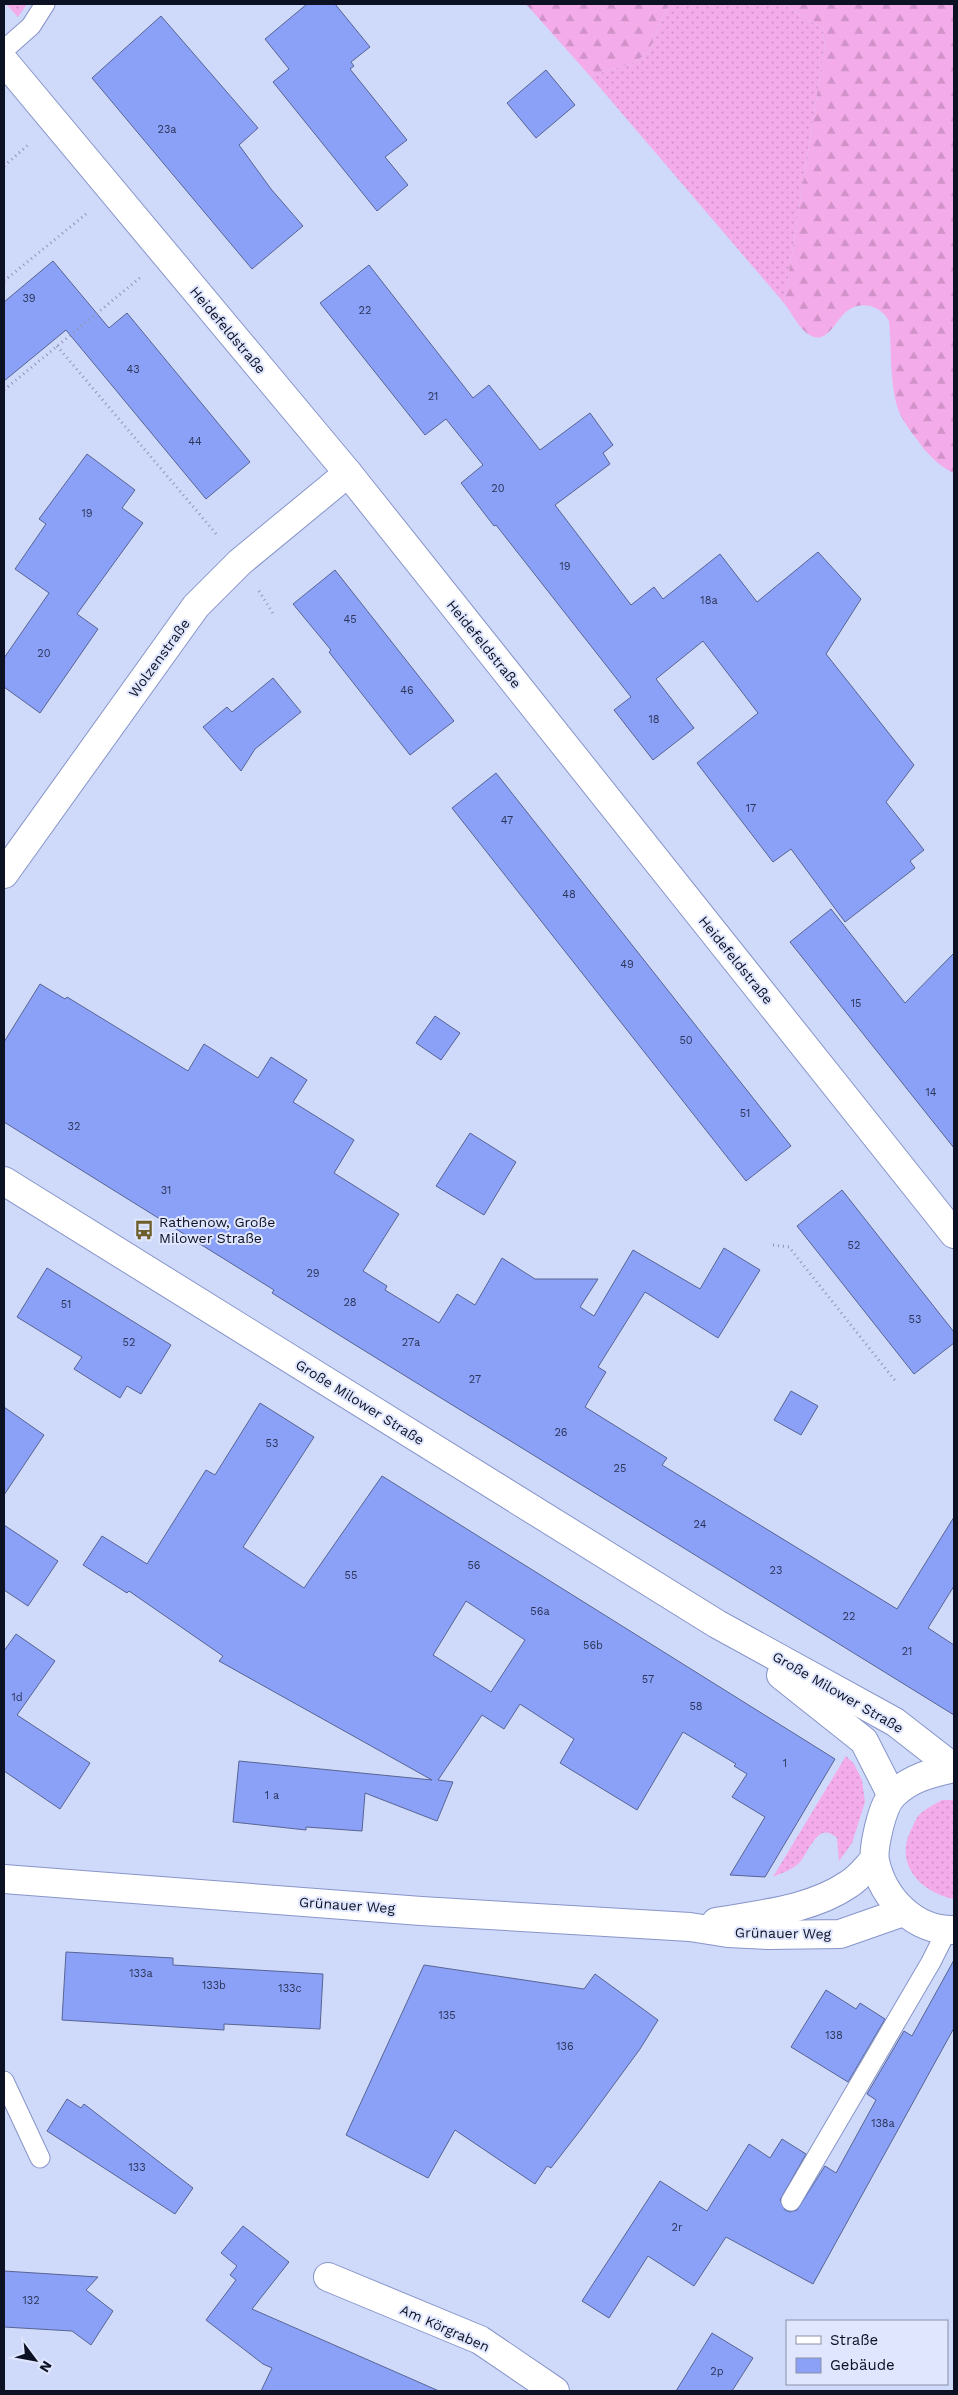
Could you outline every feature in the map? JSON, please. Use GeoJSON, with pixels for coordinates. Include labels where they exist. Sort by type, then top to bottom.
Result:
{"type":"FeatureCollection","features":[{"type":"Feature","properties":{"kind":"main road","name":"Heidefeldstraße"},"geometry":{"type":"LineString","coordinates":[[4,61],[348,473],[954,1234]]}},
{"type":"Feature","properties":{"kind":"main road","name":"Wolzenstraße"},"geometry":{"type":"LineString","coordinates":[[4,874],[196,606],[240,562],[348,473]]}},
{"type":"Feature","properties":{"kind":"main road","name":"Große Milower Straße"},"geometry":{"type":"LineString","coordinates":[[4,1181],[717,1624],[895,1722],[954,1768]]}},
{"type":"Feature","properties":{"kind":"main road","name":"Große Milower Straße"},"geometry":{"type":"LineString","coordinates":[[717,1624],[864,1740],[892,1796]]}},
{"type":"Feature","properties":{"kind":"main road","name":"Große Milower Straße"},"geometry":{"type":"LineString","coordinates":[[950,1930],[921,1923],[903,1912],[884,1887],[874,1860],[874,1848],[883,1812],[892,1796],[917,1777],[954,1768]]}},
{"type":"Feature","properties":{"kind":"main road","name":"Grünauer Weg"},"geometry":{"type":"LineString","coordinates":[[690,1927],[796,1907],[824,1897],[850,1883],[874,1860]]}},
{"type":"Feature","properties":{"kind":"main road","name":"Grünauer Weg"},"geometry":{"type":"LineString","coordinates":[[4,1878],[421,1911],[690,1927],[728,1933],[768,1935],[840,1934],[903,1912]]}},
{"type":"Feature","properties":{"kind":"main road","name":"Am Körgraben"},"geometry":{"type":"LineString","coordinates":[[328,2277],[480,2340],[555,2391]]}},
{"type":"Feature","properties":{"kind":"lane"},"geometry":{"type":"LineString","coordinates":[[4,50],[31,26],[45,4]]}},
{"type":"Feature","properties":{"kind":"lane"},"geometry":{"type":"LineString","coordinates":[[792,2201],[950,1930]]}},
{"type":"Feature","properties":{"kind":"lane"},"geometry":{"type":"LineString","coordinates":[[4,2080],[40,2158]]}},
{"type":"Feature","properties":{"kind":"path"},"geometry":{"type":"LineString","coordinates":[[4,281],[113,191]]}},
{"type":"Feature","properties":{"kind":"path"},"geometry":{"type":"LineString","coordinates":[[4,390],[166,256]]}},
{"type":"Feature","properties":{"kind":"path"},"geometry":{"type":"LineString","coordinates":[[56,346],[240,562]]}},
{"type":"Feature","properties":{"kind":"path"},"geometry":{"type":"LineString","coordinates":[[773,1245],[789,1247],[897,1383]]}},
{"type":"Feature","properties":{"kind":"green space"},"geometry":{"type":"Polygon","coordinates":[[[6,4],[27,4],[18,17],[6,4]]]}},
{"type":"Feature","properties":{"kind":"green space"},"geometry":{"type":"Polygon","coordinates":[[[526,4],[668,4],[648,53],[633,63],[590,76],[526,4]]]}},
{"type":"Feature","properties":{"kind":"green space"},"geometry":{"type":"Polygon","coordinates":[[[668,4],[783,4],[822,28],[825,44],[784,303],[590,76],[633,63],[648,53],[668,4]]]}},
{"type":"Feature","properties":{"kind":"green space"},"geometry":{"type":"Polygon","coordinates":[[[783,4],[954,4],[954,473],[942,466],[927,453],[900,414],[894,393],[889,321],[886,316],[871,306],[859,306],[847,311],[826,335],[815,337],[801,328],[784,303],[825,44],[822,28],[783,4]]]}},
{"type":"Feature","properties":{"kind":"green space"},"geometry":{"type":"Polygon","coordinates":[[[846,1756],[854,1764],[862,1780],[865,1802],[852,1843],[839,1861],[837,1838],[830,1833],[819,1835],[798,1864],[790,1870],[773,1877],[846,1756]]]}},
{"type":"Feature","properties":{"kind":"green space"},"geometry":{"type":"Polygon","coordinates":[[[942,1800],[954,1800],[954,1899],[930,1890],[921,1883],[913,1874],[908,1864],[906,1853],[907,1841],[918,1816],[942,1800]]]}},
{"type":"Feature","properties":{"kind":"building"},"geometry":{"type":"Polygon","coordinates":[[[307,4],[335,4],[370,47],[351,62],[354,66],[350,69],[407,140],[385,157],[408,185],[377,211],[273,82],[289,69],[265,39],[307,4]]]}},
{"type":"Feature","properties":{"kind":"building"},"geometry":{"type":"Polygon","coordinates":[[[161,16],[258,128],[239,145],[271,189],[303,226],[252,269],[92,78],[161,16]]]}},
{"type":"Feature","properties":{"kind":"building"},"geometry":{"type":"Polygon","coordinates":[[[546,70],[575,105],[536,138],[507,103],[546,70]]]}},
{"type":"Feature","properties":{"kind":"building"},"geometry":{"type":"Polygon","coordinates":[[[53,261],[109,328],[127,313],[250,462],[206,499],[66,330],[4,381],[4,302],[53,261]]]}},
{"type":"Feature","properties":{"kind":"building"},"geometry":{"type":"Polygon","coordinates":[[[369,265],[473,398],[489,385],[540,450],[590,413],[613,445],[603,453],[610,464],[555,505],[631,605],[654,587],[663,599],[720,554],[757,602],[818,552],[861,599],[826,654],[914,765],[886,802],[924,850],[910,861],[915,868],[845,922],[791,849],[773,862],[697,763],[758,713],[703,641],[656,679],[694,728],[653,760],[614,710],[631,697],[461,483],[483,465],[446,419],[425,435],[320,303],[369,265]]]}},
{"type":"Feature","properties":{"kind":"building"},"geometry":{"type":"Polygon","coordinates":[[[87,454],[135,490],[122,508],[143,523],[77,614],[98,629],[40,713],[4,687],[4,658],[49,593],[15,569],[46,524],[39,519],[87,454]]]}},
{"type":"Feature","properties":{"kind":"building"},"geometry":{"type":"Polygon","coordinates":[[[335,570],[454,721],[410,755],[329,652],[331,650],[293,604],[335,570]]]}},
{"type":"Feature","properties":{"kind":"building"},"geometry":{"type":"Polygon","coordinates":[[[273,678],[301,712],[255,749],[241,771],[203,727],[227,707],[232,712],[273,678]]]}},
{"type":"Feature","properties":{"kind":"building"},"geometry":{"type":"Polygon","coordinates":[[[496,773],[791,1146],[746,1181],[452,808],[496,773]]]}},
{"type":"Feature","properties":{"kind":"building"},"geometry":{"type":"Polygon","coordinates":[[[831,909],[905,1003],[954,953],[954,1148],[790,942],[831,909]]]}},
{"type":"Feature","properties":{"kind":"building"},"geometry":{"type":"Polygon","coordinates":[[[40,984],[65,999],[67,997],[188,1071],[204,1044],[258,1078],[271,1057],[307,1080],[293,1102],[354,1140],[334,1173],[399,1214],[363,1271],[387,1286],[385,1290],[439,1323],[457,1294],[475,1305],[502,1258],[535,1279],[598,1279],[580,1307],[594,1316],[633,1250],[700,1289],[724,1248],[760,1270],[718,1338],[645,1292],[598,1367],[606,1372],[585,1407],[667,1458],[662,1465],[897,1609],[954,1517],[954,1586],[928,1628],[954,1645],[954,1715],[352,1343],[272,1293],[274,1290],[4,1122],[4,1042],[40,984]]]}},
{"type":"Feature","properties":{"kind":"building"},"geometry":{"type":"Polygon","coordinates":[[[435,1016],[460,1033],[441,1060],[416,1043],[435,1016]]]}},
{"type":"Feature","properties":{"kind":"building"},"geometry":{"type":"Polygon","coordinates":[[[470,1133],[516,1162],[484,1215],[436,1186],[470,1133]]]}},
{"type":"Feature","properties":{"kind":"building"},"geometry":{"type":"Polygon","coordinates":[[[842,1190],[954,1332],[954,1343],[914,1374],[797,1226],[842,1190]]]}},
{"type":"Feature","properties":{"kind":"building"},"geometry":{"type":"Polygon","coordinates":[[[47,1268],[171,1345],[141,1394],[127,1386],[120,1398],[74,1369],[82,1357],[17,1317],[47,1268]]]}},
{"type":"Feature","properties":{"kind":"building"},"geometry":{"type":"Polygon","coordinates":[[[791,1391],[818,1406],[801,1435],[774,1420],[791,1391]]]}},
{"type":"Feature","properties":{"kind":"building"},"geometry":{"type":"Polygon","coordinates":[[[260,1403],[314,1437],[243,1547],[304,1588],[382,1476],[835,1759],[765,1877],[730,1875],[765,1817],[732,1797],[747,1774],[734,1766],[736,1764],[683,1732],[637,1810],[560,1763],[574,1739],[520,1704],[504,1729],[482,1715],[438,1780],[453,1782],[437,1821],[365,1793],[362,1831],[306,1827],[306,1830],[233,1822],[239,1761],[432,1780],[219,1661],[223,1656],[129,1591],[127,1593],[83,1565],[102,1536],[147,1564],[206,1470],[215,1475],[260,1403]],[[466,1601],[433,1655],[491,1692],[525,1640],[466,1601]]]}},
{"type":"Feature","properties":{"kind":"building"},"geometry":{"type":"Polygon","coordinates":[[[4,1407],[44,1435],[4,1495],[4,1407]]]}},
{"type":"Feature","properties":{"kind":"building"},"geometry":{"type":"Polygon","coordinates":[[[4,1525],[58,1561],[28,1606],[4,1590],[4,1525]]]}},
{"type":"Feature","properties":{"kind":"building"},"geometry":{"type":"Polygon","coordinates":[[[16,1634],[55,1661],[17,1715],[90,1763],[60,1809],[4,1771],[4,1651],[16,1634]]]}},
{"type":"Feature","properties":{"kind":"building"},"geometry":{"type":"Polygon","coordinates":[[[66,1952],[173,1958],[173,1965],[323,1974],[320,2029],[224,2024],[224,2030],[62,2020],[66,1952]]]}},
{"type":"Feature","properties":{"kind":"building"},"geometry":{"type":"Polygon","coordinates":[[[954,1960],[954,2028],[813,2284],[726,2237],[694,2286],[648,2256],[609,2318],[582,2301],[660,2181],[707,2211],[749,2144],[770,2158],[782,2139],[806,2154],[780,2200],[785,2210],[790,2212],[797,2210],[825,2166],[836,2173],[876,2100],[867,2094],[904,2031],[912,2036],[954,1960]]]}},
{"type":"Feature","properties":{"kind":"building"},"geometry":{"type":"Polygon","coordinates":[[[424,1965],[584,1989],[595,1974],[658,2020],[640,2049],[582,2128],[551,2168],[547,2166],[535,2184],[455,2130],[428,2178],[346,2135],[424,1965]]]}},
{"type":"Feature","properties":{"kind":"building"},"geometry":{"type":"Polygon","coordinates":[[[826,1990],[856,2009],[860,2003],[885,2019],[848,2082],[791,2047],[826,1990]]]}},
{"type":"Feature","properties":{"kind":"building"},"geometry":{"type":"Polygon","coordinates":[[[67,2099],[81,2108],[84,2104],[193,2188],[175,2214],[47,2131],[67,2099]]]}},
{"type":"Feature","properties":{"kind":"building"},"geometry":{"type":"Polygon","coordinates":[[[243,2226],[289,2262],[252,2309],[439,2391],[261,2391],[272,2368],[263,2364],[206,2320],[236,2280],[230,2275],[237,2266],[221,2253],[243,2226]]]}},
{"type":"Feature","properties":{"kind":"building"},"geometry":{"type":"Polygon","coordinates":[[[4,2271],[98,2277],[86,2290],[113,2311],[91,2345],[72,2331],[4,2327],[4,2271]]]}},
{"type":"Feature","properties":{"kind":"building"},"geometry":{"type":"Polygon","coordinates":[[[712,2333],[753,2358],[732,2391],[676,2391],[712,2333]]]}},
{"type":"Feature","properties":{"kind":"place","name":"Rathenow, Große Milower Straße"},"geometry":{"type":"Point","coordinates":[144,1230]}}]}
